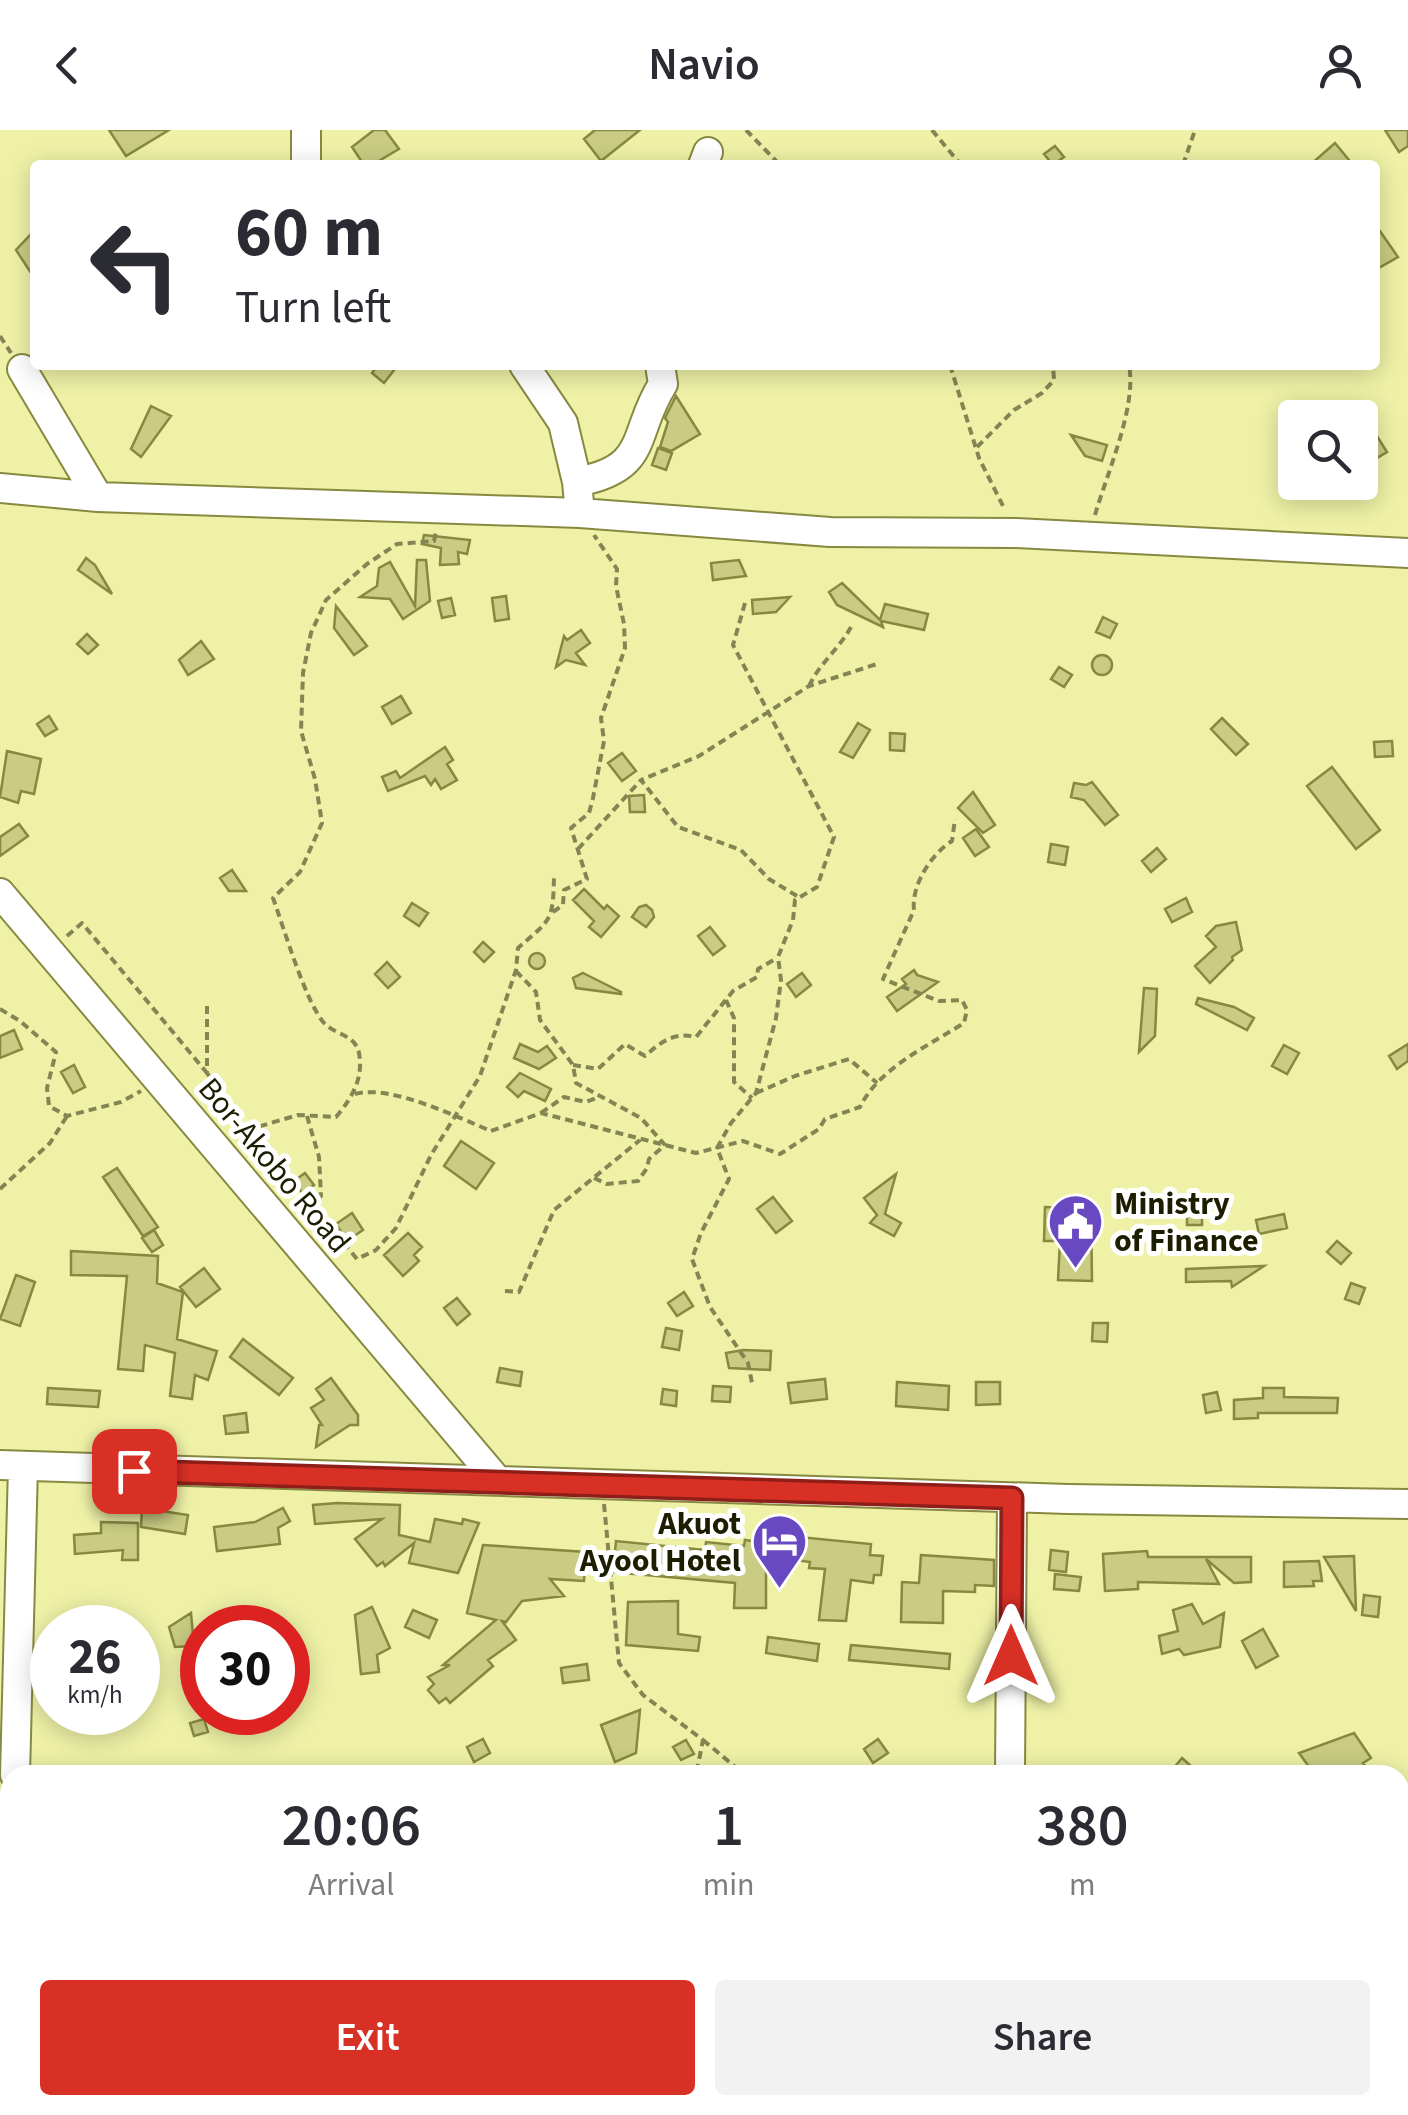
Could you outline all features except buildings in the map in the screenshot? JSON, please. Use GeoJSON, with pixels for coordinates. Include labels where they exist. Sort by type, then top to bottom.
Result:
{"type":"FeatureCollection","features":[{"type":"Feature","properties":{"kind":"street"},"geometry":{"type":"LineString","coordinates":[[306,130],[306,160]]}},
{"type":"Feature","properties":{"kind":"street"},"geometry":{"type":"LineString","coordinates":[[22,369],[98,497]]}},
{"type":"Feature","properties":{"kind":"street"},"geometry":{"type":"LineString","coordinates":[[527,370],[564,423],[580,514]]}},
{"type":"Feature","properties":{"kind":"street"},"geometry":{"type":"LineString","coordinates":[[577,482],[605,476],[635,452],[663,384],[661,370]]}},
{"type":"Feature","properties":{"kind":"street"},"geometry":{"type":"LineString","coordinates":[[0,488],[98,497],[580,514],[830,532],[1016,533],[1408,553]]}},
{"type":"Feature","properties":{"kind":"street","name":"Bor-Akobo Road"},"geometry":{"type":"LineString","coordinates":[[0,893],[498,1481]]}},
{"type":"Feature","properties":{"kind":"street"},"geometry":{"type":"LineString","coordinates":[[16,1765],[11,1466],[1012,1498],[1408,1504]]}},
{"type":"Feature","properties":{"kind":"street"},"geometry":{"type":"LineString","coordinates":[[1010,1765],[1012,1498]]}},
{"type":"Feature","properties":{"kind":"path"},"geometry":{"type":"LineString","coordinates":[[746,130],[775,160]]}},
{"type":"Feature","properties":{"kind":"path"},"geometry":{"type":"LineString","coordinates":[[932,130],[957,160]]}},
{"type":"Feature","properties":{"kind":"path"},"geometry":{"type":"LineString","coordinates":[[1185,160],[1195,130]]}},
{"type":"Feature","properties":{"kind":"path"},"geometry":{"type":"LineString","coordinates":[[952,370],[979,458],[1016,533]]}},
{"type":"Feature","properties":{"kind":"path"},"geometry":{"type":"LineString","coordinates":[[977,447],[1014,410],[1042,393],[1054,380],[1053,370]]}},
{"type":"Feature","properties":{"kind":"path"},"geometry":{"type":"LineString","coordinates":[[1088,536],[1128,406],[1130,370]]}},
{"type":"Feature","properties":{"kind":"path"},"geometry":{"type":"LineString","coordinates":[[356,1094],[359,1054],[353,1040],[324,1024],[304,984],[272,898],[300,872],[322,823],[301,731],[303,673],[311,633],[326,600],[367,564],[397,544],[434,541],[435,508]]}},
{"type":"Feature","properties":{"kind":"path"},"geometry":{"type":"LineString","coordinates":[[553,912],[562,906],[564,890],[587,879],[572,828],[589,813],[594,798],[604,741],[601,718],[625,640],[616,569],[580,514]]}},
{"type":"Feature","properties":{"kind":"path"},"geometry":{"type":"LineString","coordinates":[[745,604],[733,645],[834,837],[816,888],[795,900],[793,920],[778,957],[781,980],[776,1018],[754,1096]]}},
{"type":"Feature","properties":{"kind":"path"},"geometry":{"type":"LineString","coordinates":[[809,686],[816,670],[830,659],[851,627]]}},
{"type":"Feature","properties":{"kind":"path"},"geometry":{"type":"LineString","coordinates":[[578,849],[641,780],[699,756],[809,686],[877,664]]}},
{"type":"Feature","properties":{"kind":"path"},"geometry":{"type":"LineString","coordinates":[[641,780],[678,827],[741,850],[769,878],[799,898]]}},
{"type":"Feature","properties":{"kind":"path"},"geometry":{"type":"LineString","coordinates":[[540,1113],[696,1153],[743,1141],[780,1154],[825,1120],[860,1108],[868,1090],[899,1064],[964,1023],[967,1010],[962,1000],[939,1001],[884,978],[914,910],[920,879],[943,846],[952,841],[955,819]]}},
{"type":"Feature","properties":{"kind":"path"},"geometry":{"type":"LineString","coordinates":[[48,951],[82,923],[207,1073],[295,1193],[314,1205],[357,1260],[376,1250],[396,1228],[431,1155],[480,1076],[516,970],[518,948],[548,922],[553,912],[554,877]]}},
{"type":"Feature","properties":{"kind":"path"},"geometry":{"type":"LineString","coordinates":[[573,1065],[598,1069],[624,1044],[645,1056],[660,1043],[681,1034],[696,1037],[726,1000],[757,976],[758,969],[778,957]]}},
{"type":"Feature","properties":{"kind":"path"},"geometry":{"type":"LineString","coordinates":[[516,970],[536,992],[540,1020],[573,1065],[576,1082],[641,1118],[664,1145]]}},
{"type":"Feature","properties":{"kind":"path"},"geometry":{"type":"LineString","coordinates":[[726,1000],[734,1018],[734,1082],[754,1096]]}},
{"type":"Feature","properties":{"kind":"path"},"geometry":{"type":"LineString","coordinates":[[207,1006],[207,1073]]}},
{"type":"Feature","properties":{"kind":"path"},"geometry":{"type":"LineString","coordinates":[[0,1009],[20,1020],[56,1052],[47,1088],[49,1106],[67,1116]]}},
{"type":"Feature","properties":{"kind":"path"},"geometry":{"type":"LineString","coordinates":[[752,1383],[748,1363],[710,1307],[692,1260],[729,1178],[718,1148],[730,1123],[754,1096],[795,1076],[849,1060],[877,1083]]}},
{"type":"Feature","properties":{"kind":"path"},"geometry":{"type":"LineString","coordinates":[[0,1189],[50,1143],[67,1116],[121,1102],[158,1081]]}},
{"type":"Feature","properties":{"kind":"path"},"geometry":{"type":"LineString","coordinates":[[247,1130],[307,1116],[336,1118],[356,1094],[370,1090],[491,1131],[540,1113],[564,1097],[586,1102],[600,1097]]}},
{"type":"Feature","properties":{"kind":"path"},"geometry":{"type":"LineString","coordinates":[[307,1116],[319,1157],[321,1196],[314,1205]]}},
{"type":"Feature","properties":{"kind":"path"},"geometry":{"type":"LineString","coordinates":[[505,1291],[519,1292],[554,1210],[640,1140]]}},
{"type":"Feature","properties":{"kind":"path"},"geometry":{"type":"LineString","coordinates":[[592,1177],[607,1184],[638,1180],[648,1168],[648,1159],[664,1145]]}},
{"type":"Feature","properties":{"kind":"path"},"geometry":{"type":"LineString","coordinates":[[602,1484],[619,1663],[643,1695],[732,1765]]}},
{"type":"Feature","properties":{"kind":"path"},"geometry":{"type":"LineString","coordinates":[[698,1765],[703,1740]]}},
{"type":"Feature","properties":{"kind":"place","name":"Ministry of Finance"},"geometry":{"type":"Point","coordinates":[1075,1270]}},
{"type":"Feature","properties":{"kind":"place","name":"Akuot Ayool Hotel"},"geometry":{"type":"Point","coordinates":[780,1590]}},
{"type":"Feature","properties":{"kind":"route"},"geometry":{"type":"LineString","coordinates":[[134,1471],[1012,1498],[1011,1656]]}}]}
